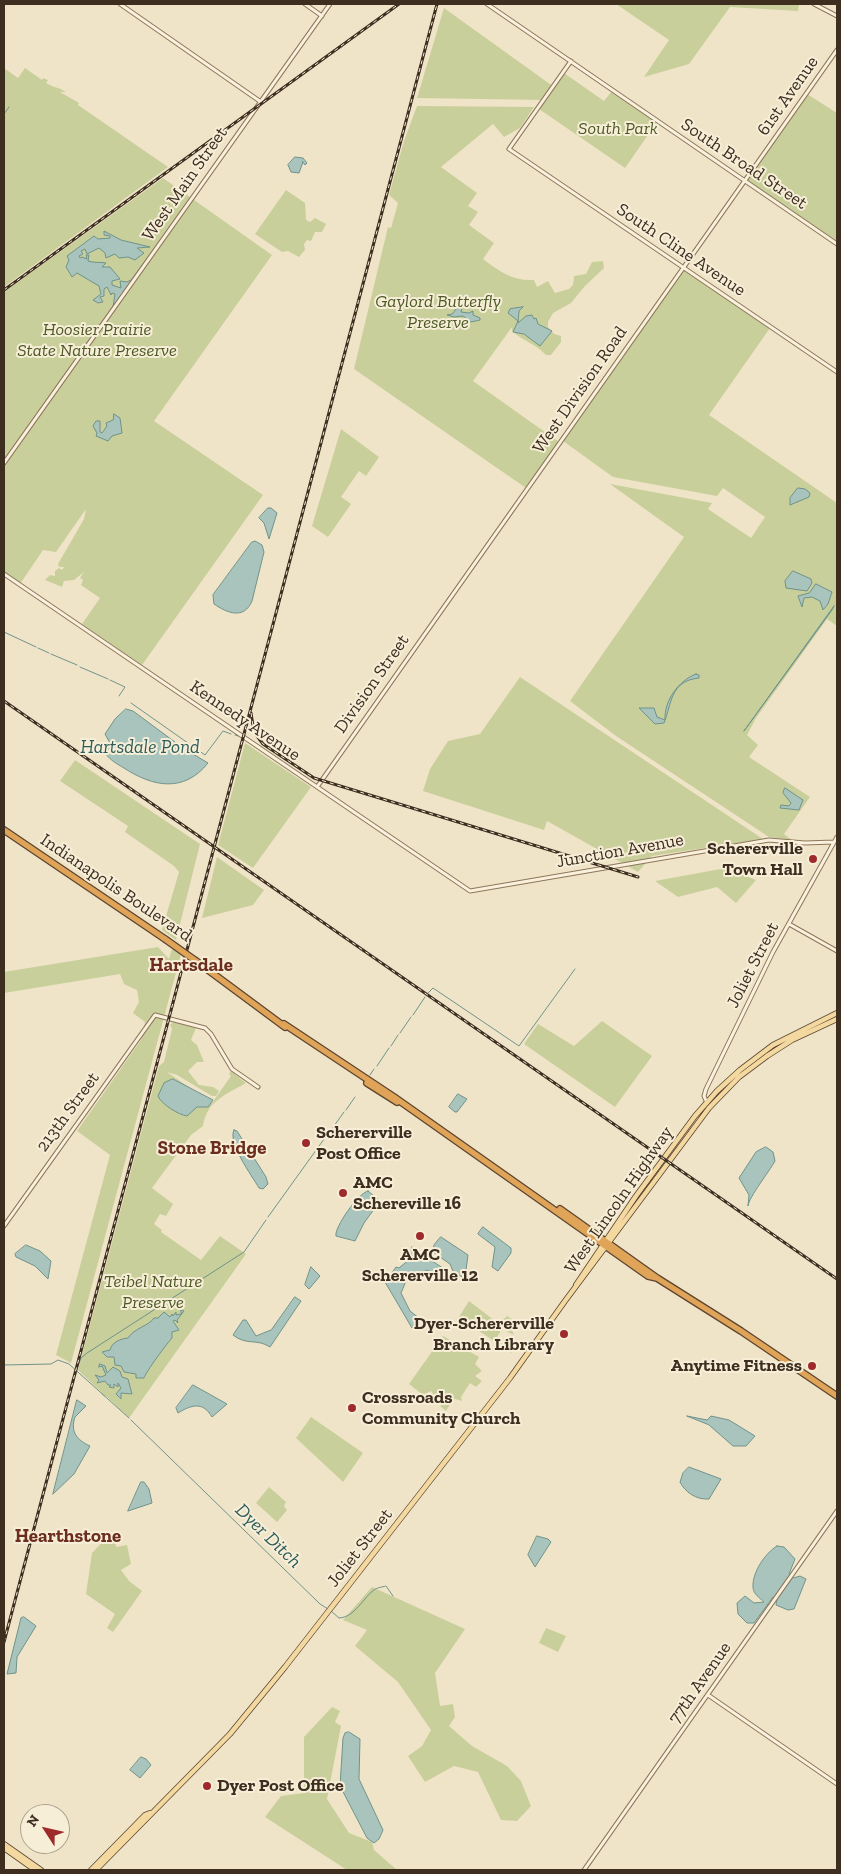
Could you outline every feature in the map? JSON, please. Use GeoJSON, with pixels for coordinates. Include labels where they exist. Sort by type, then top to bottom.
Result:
{"type":"FeatureCollection","features":[{"type":"Feature","properties":{"kind":"highway","name":"Indianapolis Boulevard"},"geometry":{"type":"LineString","coordinates":[[4,830],[165,939],[284,1024],[287,1024],[389,1093],[439,1130],[515,1178],[606,1244]]}},
{"type":"Feature","properties":{"kind":"highway"},"geometry":{"type":"LineString","coordinates":[[606,1244],[637,1268],[652,1278],[657,1278]]}},
{"type":"Feature","properties":{"kind":"highway"},"geometry":{"type":"LineString","coordinates":[[606,1244],[766,1348],[770,1348],[837,1396]]}},
{"type":"Feature","properties":{"kind":"highway"},"geometry":{"type":"LineString","coordinates":[[637,1268],[647,1270]]}},
{"type":"Feature","properties":{"kind":"main road","name":"West Lincoln Highway"},"geometry":{"type":"LineString","coordinates":[[575,1287],[706,1103],[737,1072],[763,1052],[793,1034],[837,1013]]}},
{"type":"Feature","properties":{"kind":"main road","name":"West Lincoln Highway"},"geometry":{"type":"LineString","coordinates":[[606,1244],[708,1108],[739,1077],[792,1040],[837,1019]]}},
{"type":"Feature","properties":{"kind":"main road","name":"Joliet Street"},"geometry":{"type":"LineString","coordinates":[[96,1870],[150,1813],[230,1734],[510,1378],[575,1287]]}},
{"type":"Feature","properties":{"kind":"main road","name":"Joliet Street"},"geometry":{"type":"LineString","coordinates":[[91,1870],[140,1820],[150,1813]]}},
{"type":"Feature","properties":{"kind":"main road"},"geometry":{"type":"LineString","coordinates":[[4,1844],[41,1870]]}},
{"type":"Feature","properties":{"kind":"main road"},"geometry":{"type":"LineString","coordinates":[[4,1848],[35,1870]]}},
{"type":"Feature","properties":{"kind":"street"},"geometry":{"type":"LineString","coordinates":[[120,4],[261,102]]}},
{"type":"Feature","properties":{"kind":"street"},"geometry":{"type":"LineString","coordinates":[[305,4],[322,16]]}},
{"type":"Feature","properties":{"kind":"street","name":"West Main Street"},"geometry":{"type":"LineString","coordinates":[[4,463],[330,4]]}},
{"type":"Feature","properties":{"kind":"street","name":"South Broad Street"},"geometry":{"type":"LineString","coordinates":[[487,4],[837,244]]}},
{"type":"Feature","properties":{"kind":"street"},"geometry":{"type":"LineString","coordinates":[[814,4],[837,16]]}},
{"type":"Feature","properties":{"kind":"street","name":"61st Avenue"},"geometry":{"type":"LineString","coordinates":[[745,181],[837,50]]}},
{"type":"Feature","properties":{"kind":"street","name":"South Cline Avenue"},"geometry":{"type":"LineString","coordinates":[[570,62],[509,149],[837,372]]}},
{"type":"Feature","properties":{"kind":"street","name":"West Division Road"},"geometry":{"type":"LineString","coordinates":[[438,614],[745,181]]}},
{"type":"Feature","properties":{"kind":"street","name":"Kennedy Avenue"},"geometry":{"type":"LineString","coordinates":[[4,574],[470,891]]}},
{"type":"Feature","properties":{"kind":"street","name":"Division Street"},"geometry":{"type":"LineString","coordinates":[[317,787],[438,614]]}},
{"type":"Feature","properties":{"kind":"street","name":"Joliet Street"},"geometry":{"type":"LineString","coordinates":[[706,1103],[704,1096],[706,1089],[773,952],[837,837]]}},
{"type":"Feature","properties":{"kind":"street","name":"Junction Avenue"},"geometry":{"type":"LineString","coordinates":[[470,891],[769,840],[805,843],[834,842]]}},
{"type":"Feature","properties":{"kind":"street"},"geometry":{"type":"LineString","coordinates":[[789,924],[837,952]]}},
{"type":"Feature","properties":{"kind":"street","name":"213th Street"},"geometry":{"type":"LineString","coordinates":[[4,1226],[155,1015],[204,1028],[211,1034],[232,1069],[258,1086]]}},
{"type":"Feature","properties":{"kind":"street"},"geometry":{"type":"LineString","coordinates":[[706,1103],[708,1108]]}},
{"type":"Feature","properties":{"kind":"street","name":"77th Avenue"},"geometry":{"type":"LineString","coordinates":[[584,1870],[837,1511]]}},
{"type":"Feature","properties":{"kind":"street"},"geometry":{"type":"LineString","coordinates":[[708,1695],[837,1784]]}},
{"type":"Feature","properties":{"kind":"green space"},"geometry":{"type":"Polygon","coordinates":[[[616,4],[799,4],[798,11],[730,7],[689,64],[644,77],[669,40],[616,4]]]}},
{"type":"Feature","properties":{"kind":"green space","name":"South Park"},"geometry":{"type":"Polygon","coordinates":[[[444,8],[554,87],[564,73],[604,101],[612,91],[657,122],[625,168],[539,109],[543,100],[417,98],[444,8]]]}},
{"type":"Feature","properties":{"kind":"green space","name":"Hoosier Prairie State Nature Preserve"},"geometry":{"type":"Polygon","coordinates":[[[4,68],[18,78],[25,68],[42,80],[43,78],[48,80],[46,83],[66,92],[60,92],[79,103],[78,105],[168,167],[4,287],[4,68]]]}},
{"type":"Feature","properties":{"kind":"green space"},"geometry":{"type":"Polygon","coordinates":[[[807,94],[837,113],[837,243],[745,181],[807,94]]]}},
{"type":"Feature","properties":{"kind":"green space","name":"Gaylord Butterfly Preserve"},"geometry":{"type":"Polygon","coordinates":[[[417,106],[534,107],[520,128],[504,137],[493,124],[441,167],[477,193],[468,206],[478,212],[469,225],[494,243],[483,259],[507,275],[520,279],[534,280],[537,287],[548,281],[555,293],[569,289],[573,285],[574,276],[586,274],[592,262],[603,261],[604,268],[571,303],[553,313],[548,322],[548,327],[554,334],[561,336],[561,342],[551,355],[546,355],[516,334],[512,331],[512,327],[473,381],[559,442],[526,488],[354,369],[388,227],[391,228],[398,203],[389,195],[404,141],[417,106]]]}},
{"type":"Feature","properties":{"kind":"green space","name":"Hoosier Prairie State Nature Preserve"},"geometry":{"type":"Polygon","coordinates":[[[163,178],[272,255],[154,421],[263,495],[142,665],[82,624],[100,598],[81,585],[83,580],[80,578],[84,572],[74,580],[64,581],[62,587],[45,580],[50,575],[55,576],[55,571],[59,568],[62,570],[64,567],[59,567],[58,564],[84,519],[86,509],[56,552],[43,550],[20,584],[4,572],[4,292],[163,178]]]}},
{"type":"Feature","properties":{"kind":"green space"},"geometry":{"type":"Polygon","coordinates":[[[286,190],[305,203],[306,220],[310,222],[315,218],[326,224],[322,232],[315,232],[311,241],[307,240],[304,244],[305,250],[299,257],[288,251],[282,252],[255,234],[286,190]]]}},
{"type":"Feature","properties":{"kind":"green space"},"geometry":{"type":"Polygon","coordinates":[[[684,270],[770,328],[709,415],[837,503],[837,626],[827,619],[756,718],[747,735],[758,745],[749,757],[810,797],[784,834],[792,840],[769,837],[616,736],[570,701],[684,537],[610,484],[712,503],[708,509],[751,538],[765,517],[723,488],[717,496],[613,477],[563,441],[684,270]]]}},
{"type":"Feature","properties":{"kind":"green space"},"geometry":{"type":"Polygon","coordinates":[[[341,429],[379,457],[366,476],[359,471],[341,497],[351,504],[328,537],[312,526],[341,429]]]}},
{"type":"Feature","properties":{"kind":"green space"},"geometry":{"type":"Polygon","coordinates":[[[520,677],[763,839],[652,856],[638,872],[547,821],[544,830],[423,791],[430,769],[448,741],[480,734],[520,677]]]}},
{"type":"Feature","properties":{"kind":"green space"},"geometry":{"type":"Polygon","coordinates":[[[245,743],[311,787],[253,868],[218,845],[245,743]]]}},
{"type":"Feature","properties":{"kind":"green space"},"geometry":{"type":"Polygon","coordinates":[[[75,760],[200,844],[176,940],[162,930],[179,872],[174,866],[125,832],[128,826],[60,781],[75,760]]]}},
{"type":"Feature","properties":{"kind":"green space"},"geometry":{"type":"Polygon","coordinates":[[[217,857],[264,890],[253,905],[202,918],[217,857]]]}},
{"type":"Feature","properties":{"kind":"green space"},"geometry":{"type":"Polygon","coordinates":[[[726,868],[756,880],[736,903],[717,887],[678,897],[655,881],[726,868]]]}},
{"type":"Feature","properties":{"kind":"green space"},"geometry":{"type":"Polygon","coordinates":[[[158,947],[169,959],[172,949],[181,954],[71,1363],[56,1355],[110,1155],[77,1131],[141,1040],[145,1022],[133,1013],[139,1002],[137,990],[124,984],[120,974],[4,993],[4,972],[158,947]]]}},
{"type":"Feature","properties":{"kind":"green space","name":"Teibel Nature Preserve"},"geometry":{"type":"Polygon","coordinates":[[[174,1021],[196,1028],[191,1040],[197,1045],[204,1062],[197,1062],[188,1071],[199,1085],[213,1087],[219,1091],[216,1096],[212,1096],[177,1075],[167,1072],[212,1103],[231,1076],[229,1074],[231,1071],[246,1083],[224,1095],[208,1110],[203,1126],[191,1135],[152,1188],[173,1204],[166,1216],[160,1214],[154,1224],[162,1230],[161,1232],[201,1260],[220,1236],[246,1254],[129,1418],[106,1396],[102,1395],[78,1370],[159,1066],[164,1062],[172,1029],[170,1025],[174,1021]]]}},
{"type":"Feature","properties":{"kind":"green space"},"geometry":{"type":"Polygon","coordinates":[[[602,1021],[652,1056],[615,1107],[524,1044],[538,1024],[574,1046],[602,1021]]]}},
{"type":"Feature","properties":{"kind":"green space"},"geometry":{"type":"Polygon","coordinates":[[[469,1301],[499,1324],[507,1316],[513,1320],[512,1330],[514,1335],[508,1332],[504,1326],[497,1337],[502,1344],[512,1348],[512,1353],[461,1319],[457,1320],[469,1301]]]}},
{"type":"Feature","properties":{"kind":"green space"},"geometry":{"type":"Polygon","coordinates":[[[443,1336],[479,1357],[475,1364],[482,1371],[475,1376],[482,1381],[476,1387],[470,1383],[461,1397],[462,1401],[452,1398],[451,1394],[448,1396],[451,1403],[446,1411],[440,1406],[444,1404],[443,1398],[438,1403],[431,1391],[423,1395],[409,1384],[443,1336]]]}},
{"type":"Feature","properties":{"kind":"green space"},"geometry":{"type":"Polygon","coordinates":[[[311,1417],[363,1453],[343,1482],[296,1438],[311,1417]]]}},
{"type":"Feature","properties":{"kind":"green space"},"geometry":{"type":"Polygon","coordinates":[[[269,1487],[286,1502],[284,1506],[287,1510],[277,1522],[256,1503],[269,1487]]]}},
{"type":"Feature","properties":{"kind":"green space"},"geometry":{"type":"Polygon","coordinates":[[[110,1534],[115,1538],[116,1547],[127,1545],[131,1564],[121,1570],[129,1581],[142,1591],[113,1632],[107,1628],[115,1614],[86,1594],[92,1553],[110,1534]]]}},
{"type":"Feature","properties":{"kind":"green space"},"geometry":{"type":"Polygon","coordinates":[[[372,1587],[465,1629],[435,1673],[440,1706],[453,1704],[455,1717],[449,1726],[472,1746],[507,1766],[521,1781],[531,1806],[517,1821],[501,1820],[478,1772],[454,1766],[425,1782],[408,1756],[422,1746],[431,1730],[398,1682],[355,1646],[367,1630],[343,1620],[372,1587]]]}},
{"type":"Feature","properties":{"kind":"green space"},"geometry":{"type":"Polygon","coordinates":[[[546,1628],[566,1636],[558,1652],[539,1643],[546,1628]]]}},
{"type":"Feature","properties":{"kind":"green space"},"geometry":{"type":"Polygon","coordinates":[[[332,1707],[340,1711],[335,1722],[341,1726],[327,1799],[349,1833],[372,1842],[374,1850],[397,1870],[347,1870],[265,1817],[281,1796],[304,1793],[304,1737],[332,1707]]]}},
{"type":"Feature","properties":{"kind":"water"},"geometry":{"type":"Polygon","coordinates":[[[295,157],[303,158],[307,163],[305,165],[303,162],[299,173],[291,172],[288,165],[295,157]]]}},
{"type":"Feature","properties":{"kind":"water"},"geometry":{"type":"Polygon","coordinates":[[[174,222],[113,306],[115,294],[112,293],[111,295],[107,287],[104,289],[104,296],[100,297],[103,302],[98,303],[93,300],[101,294],[99,286],[77,273],[72,277],[66,267],[69,260],[67,256],[94,236],[98,239],[110,238],[110,236],[104,235],[104,231],[121,240],[150,247],[137,248],[144,253],[135,260],[128,257],[119,258],[115,254],[106,258],[105,253],[99,248],[87,254],[85,249],[81,251],[83,254],[79,256],[80,258],[87,259],[86,255],[89,255],[88,261],[106,263],[102,267],[110,267],[120,279],[112,281],[112,285],[121,288],[120,281],[127,282],[131,280],[174,222]]]}},
{"type":"Feature","properties":{"kind":"water"},"geometry":{"type":"Polygon","coordinates":[[[459,306],[462,308],[461,312],[469,313],[473,311],[473,315],[480,318],[480,320],[471,322],[463,316],[454,317],[447,315],[452,314],[459,306]]]}},
{"type":"Feature","properties":{"kind":"water"},"geometry":{"type":"Polygon","coordinates":[[[523,307],[519,311],[518,323],[526,316],[532,315],[534,319],[536,318],[538,324],[552,331],[540,346],[524,334],[513,332],[518,321],[508,313],[510,309],[523,307]]]}},
{"type":"Feature","properties":{"kind":"water"},"geometry":{"type":"Polygon","coordinates":[[[114,414],[120,418],[122,433],[112,436],[108,441],[96,436],[97,433],[93,426],[96,421],[100,421],[100,432],[102,433],[107,426],[106,423],[113,420],[114,414]]]}},
{"type":"Feature","properties":{"kind":"water"},"geometry":{"type":"Polygon","coordinates":[[[798,488],[805,489],[810,493],[809,497],[790,505],[790,498],[798,488]]]}},
{"type":"Feature","properties":{"kind":"water"},"geometry":{"type":"Polygon","coordinates":[[[268,508],[277,513],[269,539],[264,523],[259,518],[268,508]]]}},
{"type":"Feature","properties":{"kind":"water"},"geometry":{"type":"Polygon","coordinates":[[[255,541],[262,545],[264,552],[252,601],[245,611],[240,613],[224,610],[214,604],[213,595],[252,542],[255,541]]]}},
{"type":"Feature","properties":{"kind":"water"},"geometry":{"type":"Polygon","coordinates":[[[793,571],[811,579],[812,583],[807,591],[786,588],[785,581],[793,571]]]}},
{"type":"Feature","properties":{"kind":"water"},"geometry":{"type":"Polygon","coordinates":[[[816,584],[832,592],[828,604],[823,610],[820,601],[812,597],[804,598],[802,607],[798,596],[809,593],[816,584]]]}},
{"type":"Feature","properties":{"kind":"water"},"geometry":{"type":"Polygon","coordinates":[[[834,606],[832,610],[744,731],[834,606]]]}},
{"type":"Feature","properties":{"kind":"water"},"geometry":{"type":"Polygon","coordinates":[[[696,674],[699,675],[699,678],[682,683],[678,687],[683,681],[696,674]]]}},
{"type":"Feature","properties":{"kind":"water"},"geometry":{"type":"Polygon","coordinates":[[[677,688],[664,723],[655,724],[639,708],[654,708],[657,717],[665,720],[665,713],[670,699],[677,688]]]}},
{"type":"Feature","properties":{"kind":"water","name":"Hartsdale Pond"},"geometry":{"type":"Polygon","coordinates":[[[126,709],[133,711],[183,748],[208,763],[199,773],[189,779],[179,783],[168,784],[146,779],[116,763],[106,754],[110,743],[105,734],[115,719],[126,709]]]}},
{"type":"Feature","properties":{"kind":"water"},"geometry":{"type":"Polygon","coordinates":[[[785,788],[803,800],[799,810],[780,808],[781,805],[789,806],[791,803],[783,793],[785,788]]]}},
{"type":"Feature","properties":{"kind":"water"},"geometry":{"type":"Polygon","coordinates":[[[173,1079],[213,1100],[208,1107],[197,1107],[187,1116],[175,1111],[166,1106],[158,1096],[164,1083],[173,1079]]]}},
{"type":"Feature","properties":{"kind":"water"},"geometry":{"type":"Polygon","coordinates":[[[458,1094],[467,1099],[455,1112],[449,1107],[458,1094]]]}},
{"type":"Feature","properties":{"kind":"water"},"geometry":{"type":"Polygon","coordinates":[[[234,1130],[237,1131],[266,1177],[268,1184],[263,1189],[259,1188],[237,1150],[234,1142],[234,1130]]]}},
{"type":"Feature","properties":{"kind":"water"},"geometry":{"type":"Polygon","coordinates":[[[766,1147],[773,1152],[775,1161],[755,1191],[748,1206],[749,1195],[739,1178],[756,1152],[766,1147]]]}},
{"type":"Feature","properties":{"kind":"water"},"geometry":{"type":"Polygon","coordinates":[[[368,1191],[380,1201],[364,1223],[355,1241],[336,1236],[336,1232],[348,1211],[358,1198],[368,1191]]]}},
{"type":"Feature","properties":{"kind":"water"},"geometry":{"type":"Polygon","coordinates":[[[483,1227],[511,1248],[511,1253],[498,1271],[492,1267],[495,1247],[478,1234],[483,1227]]]}},
{"type":"Feature","properties":{"kind":"water"},"geometry":{"type":"Polygon","coordinates":[[[441,1237],[468,1255],[466,1270],[462,1277],[453,1271],[450,1264],[433,1252],[434,1245],[441,1237]]]}},
{"type":"Feature","properties":{"kind":"water"},"geometry":{"type":"Polygon","coordinates":[[[26,1245],[40,1251],[51,1261],[48,1279],[35,1266],[16,1257],[15,1254],[26,1245]]]}},
{"type":"Feature","properties":{"kind":"water"},"geometry":{"type":"Polygon","coordinates":[[[412,1247],[444,1269],[442,1273],[446,1277],[445,1279],[427,1270],[406,1281],[401,1293],[410,1311],[419,1318],[412,1328],[385,1282],[396,1267],[399,1268],[410,1259],[412,1247]]]}},
{"type":"Feature","properties":{"kind":"water"},"geometry":{"type":"Polygon","coordinates":[[[311,1267],[320,1276],[309,1289],[305,1285],[311,1267]]]}},
{"type":"Feature","properties":{"kind":"water"},"geometry":{"type":"Polygon","coordinates":[[[295,1297],[301,1301],[270,1347],[265,1344],[243,1340],[233,1335],[243,1320],[246,1320],[256,1336],[271,1330],[295,1297]]]}},
{"type":"Feature","properties":{"kind":"water"},"geometry":{"type":"Polygon","coordinates":[[[181,1310],[184,1311],[177,1320],[178,1323],[175,1320],[173,1321],[179,1330],[172,1332],[172,1338],[144,1378],[136,1378],[136,1374],[124,1372],[121,1366],[115,1365],[114,1357],[107,1357],[102,1352],[110,1350],[114,1343],[128,1338],[164,1312],[170,1317],[176,1312],[176,1315],[181,1314],[181,1310]]]}},
{"type":"Feature","properties":{"kind":"water"},"geometry":{"type":"Polygon","coordinates":[[[100,1364],[105,1366],[107,1373],[113,1367],[120,1371],[122,1377],[128,1379],[132,1394],[121,1393],[121,1399],[116,1394],[121,1388],[118,1383],[118,1387],[114,1384],[114,1388],[109,1387],[111,1385],[108,1385],[105,1381],[97,1383],[99,1380],[95,1375],[101,1377],[106,1375],[102,1366],[99,1367],[100,1364]]]}},
{"type":"Feature","properties":{"kind":"water"},"geometry":{"type":"Polygon","coordinates":[[[193,1385],[227,1404],[212,1417],[205,1408],[197,1406],[178,1413],[176,1408],[193,1385]]]}},
{"type":"Feature","properties":{"kind":"water"},"geometry":{"type":"Polygon","coordinates":[[[77,1400],[86,1406],[75,1417],[74,1431],[81,1441],[90,1446],[74,1474],[53,1494],[77,1400]]]}},
{"type":"Feature","properties":{"kind":"water"},"geometry":{"type":"Polygon","coordinates":[[[687,1416],[707,1420],[711,1416],[729,1420],[755,1436],[746,1446],[733,1446],[709,1425],[687,1416]]]}},
{"type":"Feature","properties":{"kind":"water"},"geometry":{"type":"Polygon","coordinates":[[[689,1467],[721,1479],[709,1499],[695,1497],[682,1486],[680,1482],[683,1473],[689,1467]]]}},
{"type":"Feature","properties":{"kind":"water"},"geometry":{"type":"Polygon","coordinates":[[[141,1482],[144,1482],[149,1489],[152,1503],[128,1511],[141,1482]]]}},
{"type":"Feature","properties":{"kind":"water"},"geometry":{"type":"Polygon","coordinates":[[[537,1536],[548,1539],[551,1542],[535,1567],[528,1555],[537,1536]]]}},
{"type":"Feature","properties":{"kind":"water"},"geometry":{"type":"Polygon","coordinates":[[[777,1546],[784,1547],[795,1559],[789,1574],[793,1578],[800,1576],[806,1579],[794,1609],[788,1610],[776,1605],[777,1599],[773,1597],[754,1623],[747,1623],[738,1614],[737,1603],[745,1596],[754,1603],[764,1602],[754,1592],[753,1582],[760,1564],[768,1553],[777,1546]]]}},
{"type":"Feature","properties":{"kind":"water"},"geometry":{"type":"Polygon","coordinates":[[[24,1617],[36,1626],[17,1657],[16,1673],[7,1674],[21,1618],[24,1617]]]}},
{"type":"Feature","properties":{"kind":"water"},"geometry":{"type":"Polygon","coordinates":[[[349,1732],[360,1739],[359,1779],[383,1830],[379,1839],[374,1843],[367,1838],[340,1786],[343,1738],[345,1733],[349,1732]]]}},
{"type":"Feature","properties":{"kind":"water"},"geometry":{"type":"Polygon","coordinates":[[[141,1757],[146,1759],[151,1765],[140,1778],[130,1770],[141,1757]]]}},
{"type":"Feature","properties":{"kind":"waterway"},"geometry":{"type":"LineString","coordinates":[[4,114],[9,107]]}},
{"type":"Feature","properties":{"kind":"waterway"},"geometry":{"type":"LineString","coordinates":[[4,632],[36,647]]}},
{"type":"Feature","properties":{"kind":"waterway"},"geometry":{"type":"LineString","coordinates":[[38,648],[49,653]]}},
{"type":"Feature","properties":{"kind":"waterway"},"geometry":{"type":"LineString","coordinates":[[51,654],[77,665]]}},
{"type":"Feature","properties":{"kind":"waterway"},"geometry":{"type":"LineString","coordinates":[[80,667],[108,679]]}},
{"type":"Feature","properties":{"kind":"waterway"},"geometry":{"type":"LineString","coordinates":[[110,680],[125,687],[119,696]]}},
{"type":"Feature","properties":{"kind":"waterway"},"geometry":{"type":"LineString","coordinates":[[131,703],[205,755],[223,731],[231,734]]}},
{"type":"Feature","properties":{"kind":"waterway"},"geometry":{"type":"LineString","coordinates":[[188,751],[191,747]]}},
{"type":"Feature","properties":{"kind":"waterway"},"geometry":{"type":"LineString","coordinates":[[428,993],[433,988],[519,1046],[575,969]]}},
{"type":"Feature","properties":{"kind":"waterway"},"geometry":{"type":"LineString","coordinates":[[413,1015],[425,997]]}},
{"type":"Feature","properties":{"kind":"waterway"},"geometry":{"type":"LineString","coordinates":[[400,1033],[411,1017]]}},
{"type":"Feature","properties":{"kind":"waterway"},"geometry":{"type":"LineString","coordinates":[[391,1046],[398,1035]]}},
{"type":"Feature","properties":{"kind":"waterway"},"geometry":{"type":"LineString","coordinates":[[377,1066],[389,1048]]}},
{"type":"Feature","properties":{"kind":"waterway"},"geometry":{"type":"LineString","coordinates":[[370,1075],[374,1069]]}},
{"type":"Feature","properties":{"kind":"waterway"},"geometry":{"type":"LineString","coordinates":[[346,1110],[355,1097]]}},
{"type":"Feature","properties":{"kind":"waterway"},"geometry":{"type":"LineString","coordinates":[[329,1133],[344,1112]]}},
{"type":"Feature","properties":{"kind":"waterway"},"geometry":{"type":"LineString","coordinates":[[268,1217],[327,1135]]}},
{"type":"Feature","properties":{"kind":"waterway"},"geometry":{"type":"LineString","coordinates":[[77,1369],[81,1358],[87,1353],[244,1252],[266,1220]]}},
{"type":"Feature","properties":{"kind":"waterway","name":"Dyer Ditch"},"geometry":{"type":"LineString","coordinates":[[4,1365],[51,1364],[58,1360],[69,1364],[129,1418]]}},
{"type":"Feature","properties":{"kind":"waterway","name":"Dyer Ditch"},"geometry":{"type":"LineString","coordinates":[[131,1420],[320,1604],[328,1609]]}},
{"type":"Feature","properties":{"kind":"waterway","name":"Dyer Ditch"},"geometry":{"type":"LineString","coordinates":[[331,1611],[339,1618],[345,1617],[354,1611],[370,1593],[381,1587],[386,1586],[393,1596]]}},
{"type":"Feature","properties":{"kind":"railway"},"geometry":{"type":"LineString","coordinates":[[4,290],[399,4]]}},
{"type":"Feature","properties":{"kind":"railway"},"geometry":{"type":"LineString","coordinates":[[4,1642],[437,4]]}},
{"type":"Feature","properties":{"kind":"railway"},"geometry":{"type":"LineString","coordinates":[[4,701],[837,1279]]}},
{"type":"Feature","properties":{"kind":"railway"},"geometry":{"type":"LineString","coordinates":[[251,713],[254,732],[263,744],[314,778],[638,877]]}},
{"type":"Feature","properties":{"kind":"place","name":"Schererville Town Hall"},"geometry":{"type":"Point","coordinates":[813,859]}},
{"type":"Feature","properties":{"kind":"place","name":"Schererville Post Office"},"geometry":{"type":"Point","coordinates":[306,1143]}},
{"type":"Feature","properties":{"kind":"place","name":"AMC Schereville 16"},"geometry":{"type":"Point","coordinates":[343,1193]}},
{"type":"Feature","properties":{"kind":"place","name":"AMC Schererville 12"},"geometry":{"type":"Point","coordinates":[420,1236]}},
{"type":"Feature","properties":{"kind":"place","name":"Dyer-Schererville Branch Library"},"geometry":{"type":"Point","coordinates":[564,1334]}},
{"type":"Feature","properties":{"kind":"place","name":"Anytime Fitness"},"geometry":{"type":"Point","coordinates":[812,1366]}},
{"type":"Feature","properties":{"kind":"place","name":"Crossroads Community Church"},"geometry":{"type":"Point","coordinates":[352,1408]}},
{"type":"Feature","properties":{"kind":"place","name":"Dyer Post Office"},"geometry":{"type":"Point","coordinates":[207,1786]}},
{"type":"Feature","properties":{"kind":"district","name":"Hartsdale"},"geometry":{"type":"Point","coordinates":[191,966]}},
{"type":"Feature","properties":{"kind":"district","name":"Stone Bridge"},"geometry":{"type":"Point","coordinates":[212,1149]}},
{"type":"Feature","properties":{"kind":"district","name":"Hearthstone"},"geometry":{"type":"Point","coordinates":[68,1537]}}]}
